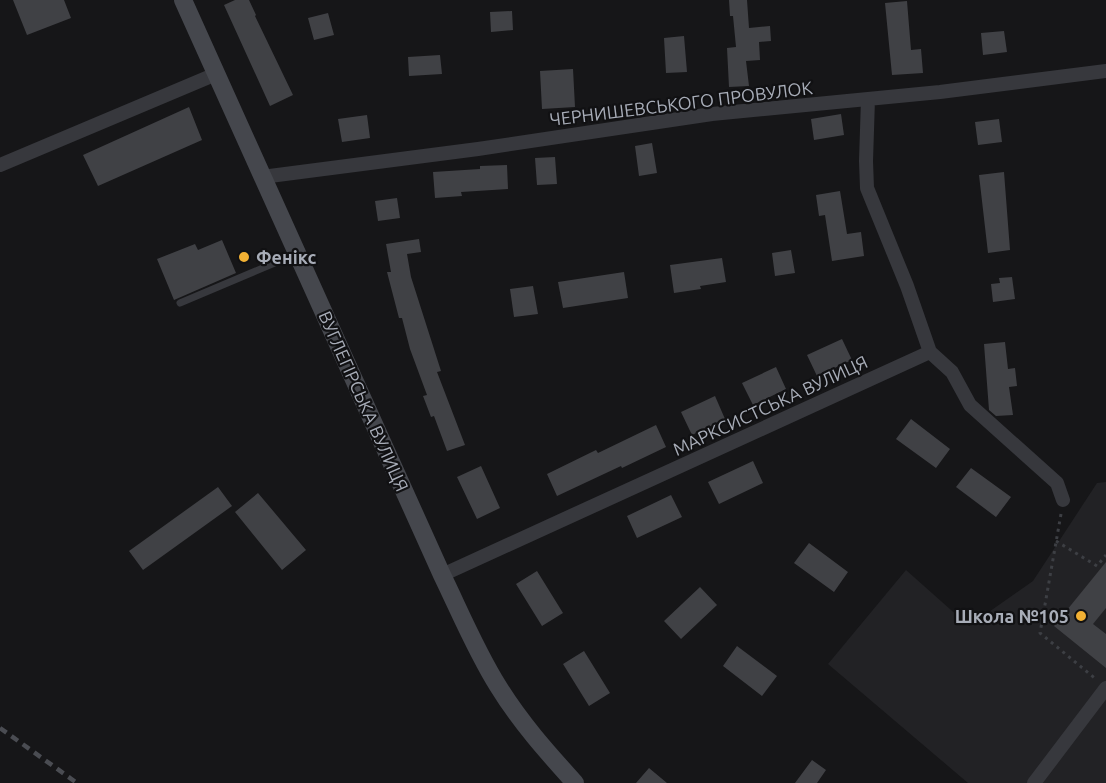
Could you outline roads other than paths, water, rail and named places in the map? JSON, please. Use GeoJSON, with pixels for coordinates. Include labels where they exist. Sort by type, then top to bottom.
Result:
{"type":"FeatureCollection","features":[{"type":"Feature","properties":{"kind":"street","name":"ВУГЛЕГІРСЬКА ВУЛИЦЯ"},"geometry":{"type":"LineString","coordinates":[[183,0],[442,575],[498,686],[532,736],[575,783]]}},
{"type":"Feature","properties":{"kind":"street","name":"ЧЕРНИШЕВСЬКОГО ПРОВУЛОК"},"geometry":{"type":"LineString","coordinates":[[262,177],[478,149],[712,114],[940,92],[1106,71]]}},
{"type":"Feature","properties":{"kind":"street"},"geometry":{"type":"LineString","coordinates":[[0,165],[216,74]]}},
{"type":"Feature","properties":{"kind":"street"},"geometry":{"type":"LineString","coordinates":[[868,99],[867,188],[907,286],[930,352],[952,372],[970,405],[1057,483],[1063,500]]}},
{"type":"Feature","properties":{"kind":"street","name":"МАРКСИСТСЬКА ВУЛИЦЯ"},"geometry":{"type":"LineString","coordinates":[[442,575],[930,352]]}},
{"type":"Feature","properties":{"kind":"street"},"geometry":{"type":"LineString","coordinates":[[1034,783],[1102,684]]}},
{"type":"Feature","properties":{"kind":"lane"},"geometry":{"type":"LineString","coordinates":[[180,303],[296,254]]}},
{"type":"Feature","properties":{"kind":"railway"},"geometry":{"type":"LineString","coordinates":[[0,728],[77,783]]}},
{"type":"Feature","properties":{"kind":"place","name":"Фенікс"},"geometry":{"type":"Point","coordinates":[244,257]}},
{"type":"Feature","properties":{"kind":"place","name":"Школа №105"},"geometry":{"type":"Point","coordinates":[1081,616]}}]}
